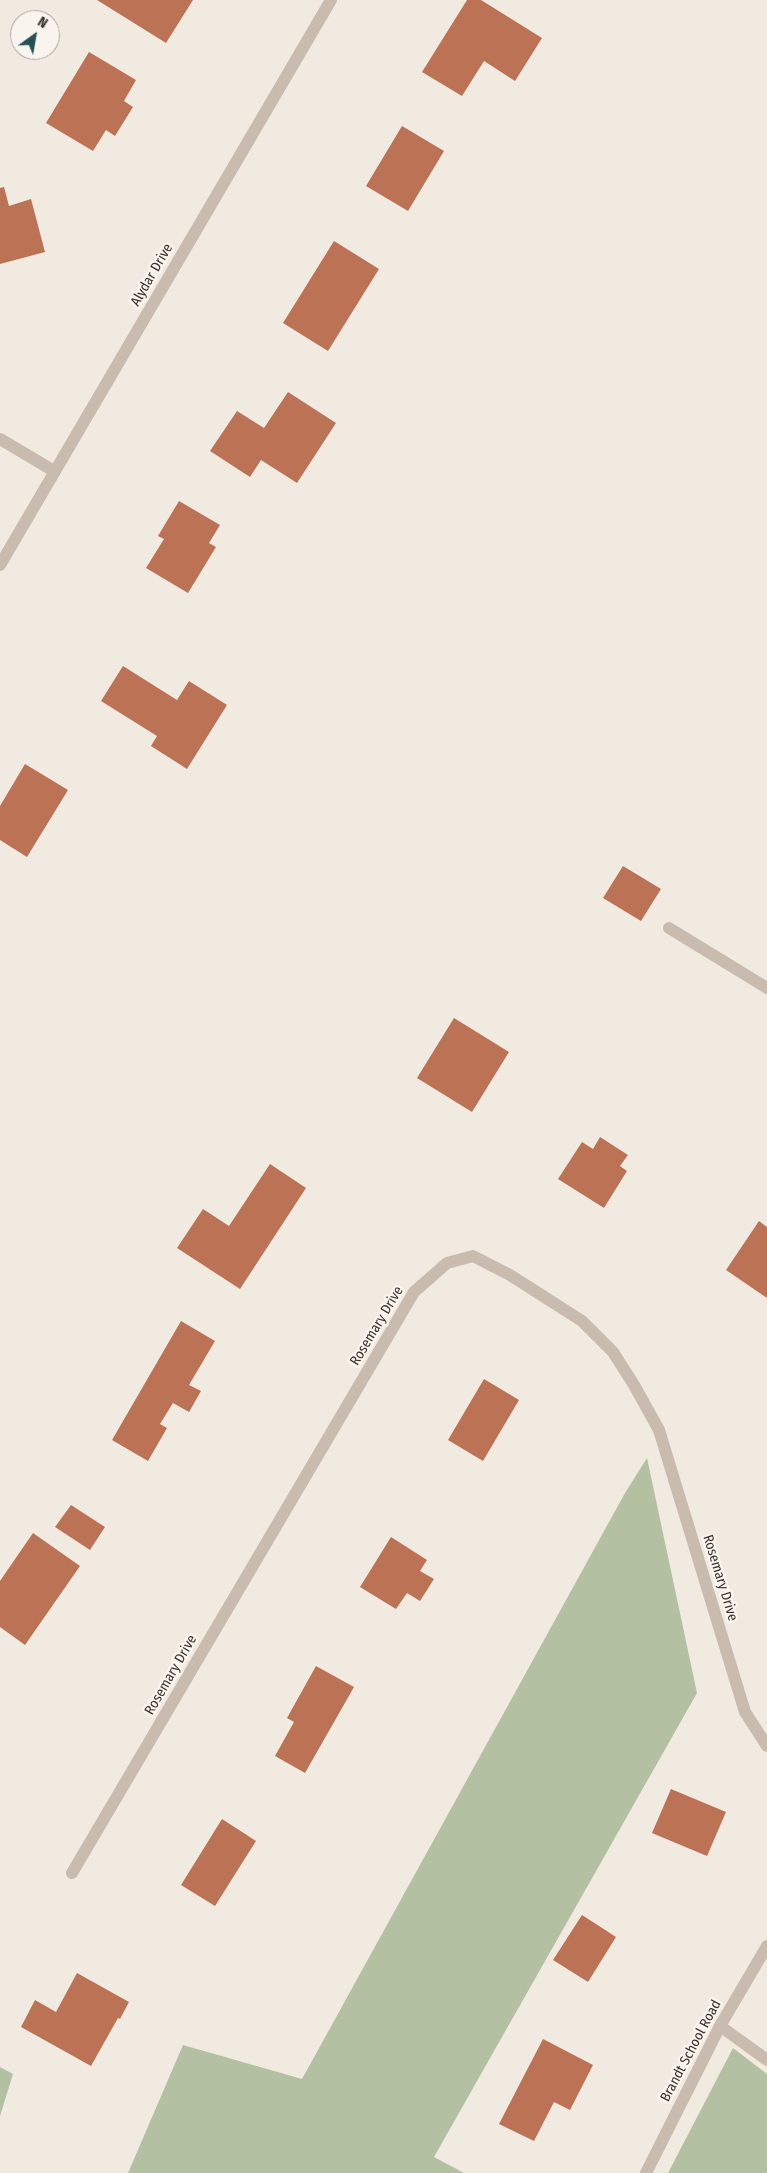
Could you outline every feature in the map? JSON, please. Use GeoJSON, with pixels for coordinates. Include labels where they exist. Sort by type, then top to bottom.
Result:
{"type":"FeatureCollection","features":[{"type":"Feature","properties":{"kind":"street","name":"Alydar Drive"},"geometry":{"type":"LineString","coordinates":[[0,565],[331,0]]}},
{"type":"Feature","properties":{"kind":"street"},"geometry":{"type":"LineString","coordinates":[[0,439],[54,471]]}},
{"type":"Feature","properties":{"kind":"street"},"geometry":{"type":"LineString","coordinates":[[669,928],[767,988]]}},
{"type":"Feature","properties":{"kind":"street","name":"Rosemary Drive"},"geometry":{"type":"LineString","coordinates":[[72,1873],[414,1292],[447,1263],[473,1256],[510,1275],[582,1321],[613,1352],[634,1385],[659,1430],[745,1712],[767,1746]]}},
{"type":"Feature","properties":{"kind":"street","name":"Brandt School Road"},"geometry":{"type":"LineString","coordinates":[[646,2173],[720,2026],[767,1946]]}},
{"type":"Feature","properties":{"kind":"street"},"geometry":{"type":"LineString","coordinates":[[720,2026],[767,2060]]}},
{"type":"Feature","properties":{"kind":"green space"},"geometry":{"type":"Polygon","coordinates":[[[647,1458],[697,1693],[434,2157],[464,2173],[128,2173],[183,2045],[302,2079],[625,1493],[647,1458]]]}},
{"type":"Feature","properties":{"kind":"green space"},"geometry":{"type":"Polygon","coordinates":[[[733,2048],[767,2074],[767,2173],[668,2173],[733,2048]]]}},
{"type":"Feature","properties":{"kind":"green space"},"geometry":{"type":"Polygon","coordinates":[[[0,2067],[13,2074],[0,2116],[0,2067]]]}},
{"type":"Feature","properties":{"kind":"building"},"geometry":{"type":"Polygon","coordinates":[[[97,0],[193,0],[166,43],[97,0]]]}},
{"type":"Feature","properties":{"kind":"building"},"geometry":{"type":"Polygon","coordinates":[[[467,0],[481,0],[542,38],[515,81],[484,61],[462,96],[422,72],[467,0]]]}},
{"type":"Feature","properties":{"kind":"building"},"geometry":{"type":"Polygon","coordinates":[[[89,52],[136,80],[124,101],[133,107],[115,136],[106,130],[93,151],[46,123],[89,52]]]}},
{"type":"Feature","properties":{"kind":"building"},"geometry":{"type":"Polygon","coordinates":[[[402,126],[444,151],[408,211],[366,186],[402,126]]]}},
{"type":"Feature","properties":{"kind":"building"},"geometry":{"type":"Polygon","coordinates":[[[4,187],[9,206],[31,199],[45,252],[0,264],[0,188],[4,187]]]}},
{"type":"Feature","properties":{"kind":"building"},"geometry":{"type":"Polygon","coordinates":[[[334,241],[379,269],[328,351],[283,323],[334,241]]]}},
{"type":"Feature","properties":{"kind":"building"},"geometry":{"type":"Polygon","coordinates":[[[288,392],[336,423],[297,483],[261,460],[250,477],[210,451],[237,411],[264,428],[288,392]]]}},
{"type":"Feature","properties":{"kind":"building"},"geometry":{"type":"Polygon","coordinates":[[[179,501],[220,525],[209,543],[216,547],[188,593],[146,568],[164,539],[158,536],[179,501]]]}},
{"type":"Feature","properties":{"kind":"building"},"geometry":{"type":"Polygon","coordinates":[[[123,666],[177,700],[189,681],[227,705],[187,769],[151,746],[157,736],[101,701],[123,666]]]}},
{"type":"Feature","properties":{"kind":"building"},"geometry":{"type":"Polygon","coordinates":[[[25,764],[68,790],[27,857],[0,840],[0,806],[25,764]]]}},
{"type":"Feature","properties":{"kind":"building"},"geometry":{"type":"Polygon","coordinates":[[[623,866],[661,889],[641,921],[603,898],[623,866]]]}},
{"type":"Feature","properties":{"kind":"building"},"geometry":{"type":"Polygon","coordinates":[[[454,1018],[509,1052],[472,1112],[417,1078],[454,1018]]]}},
{"type":"Feature","properties":{"kind":"building"},"geometry":{"type":"Polygon","coordinates":[[[600,1137],[628,1155],[620,1166],[627,1171],[604,1208],[558,1179],[582,1142],[593,1149],[600,1137]]]}},
{"type":"Feature","properties":{"kind":"building"},"geometry":{"type":"Polygon","coordinates":[[[270,1164],[306,1188],[240,1289],[177,1248],[203,1209],[229,1226],[270,1164]]]}},
{"type":"Feature","properties":{"kind":"building"},"geometry":{"type":"Polygon","coordinates":[[[759,1221],[767,1227],[767,1298],[726,1270],[759,1221]]]}},
{"type":"Feature","properties":{"kind":"building"},"geometry":{"type":"Polygon","coordinates":[[[181,1321],[215,1341],[189,1385],[201,1391],[189,1412],[173,1403],[160,1424],[167,1428],[148,1461],[112,1440],[181,1321]]]}},
{"type":"Feature","properties":{"kind":"building"},"geometry":{"type":"Polygon","coordinates":[[[484,1379],[519,1400],[483,1461],[448,1440],[484,1379]]]}},
{"type":"Feature","properties":{"kind":"building"},"geometry":{"type":"Polygon","coordinates":[[[71,1505],[105,1527],[90,1550],[55,1527],[71,1505]]]}},
{"type":"Feature","properties":{"kind":"building"},"geometry":{"type":"Polygon","coordinates":[[[33,1533],[80,1566],[25,1645],[0,1627],[0,1581],[33,1533]]]}},
{"type":"Feature","properties":{"kind":"building"},"geometry":{"type":"Polygon","coordinates":[[[391,1537],[427,1560],[420,1571],[434,1579],[420,1601],[407,1593],[396,1609],[360,1587],[391,1537]]]}},
{"type":"Feature","properties":{"kind":"building"},"geometry":{"type":"Polygon","coordinates":[[[316,1666],[354,1687],[305,1773],[275,1756],[294,1722],[287,1718],[316,1666]]]}},
{"type":"Feature","properties":{"kind":"building"},"geometry":{"type":"Polygon","coordinates":[[[671,1789],[726,1812],[707,1856],[652,1833],[671,1789]]]}},
{"type":"Feature","properties":{"kind":"building"},"geometry":{"type":"Polygon","coordinates":[[[222,1819],[256,1841],[215,1906],[181,1885],[222,1819]]]}},
{"type":"Feature","properties":{"kind":"building"},"geometry":{"type":"Polygon","coordinates":[[[582,1915],[616,1937],[588,1982],[553,1960],[582,1915]]]}},
{"type":"Feature","properties":{"kind":"building"},"geometry":{"type":"Polygon","coordinates":[[[77,1973],[129,2002],[91,2066],[21,2027],[35,2000],[56,2012],[77,1973]]]}},
{"type":"Feature","properties":{"kind":"building"},"geometry":{"type":"Polygon","coordinates":[[[543,2039],[593,2065],[570,2110],[554,2102],[534,2141],[499,2124],[543,2039]]]}}]}
